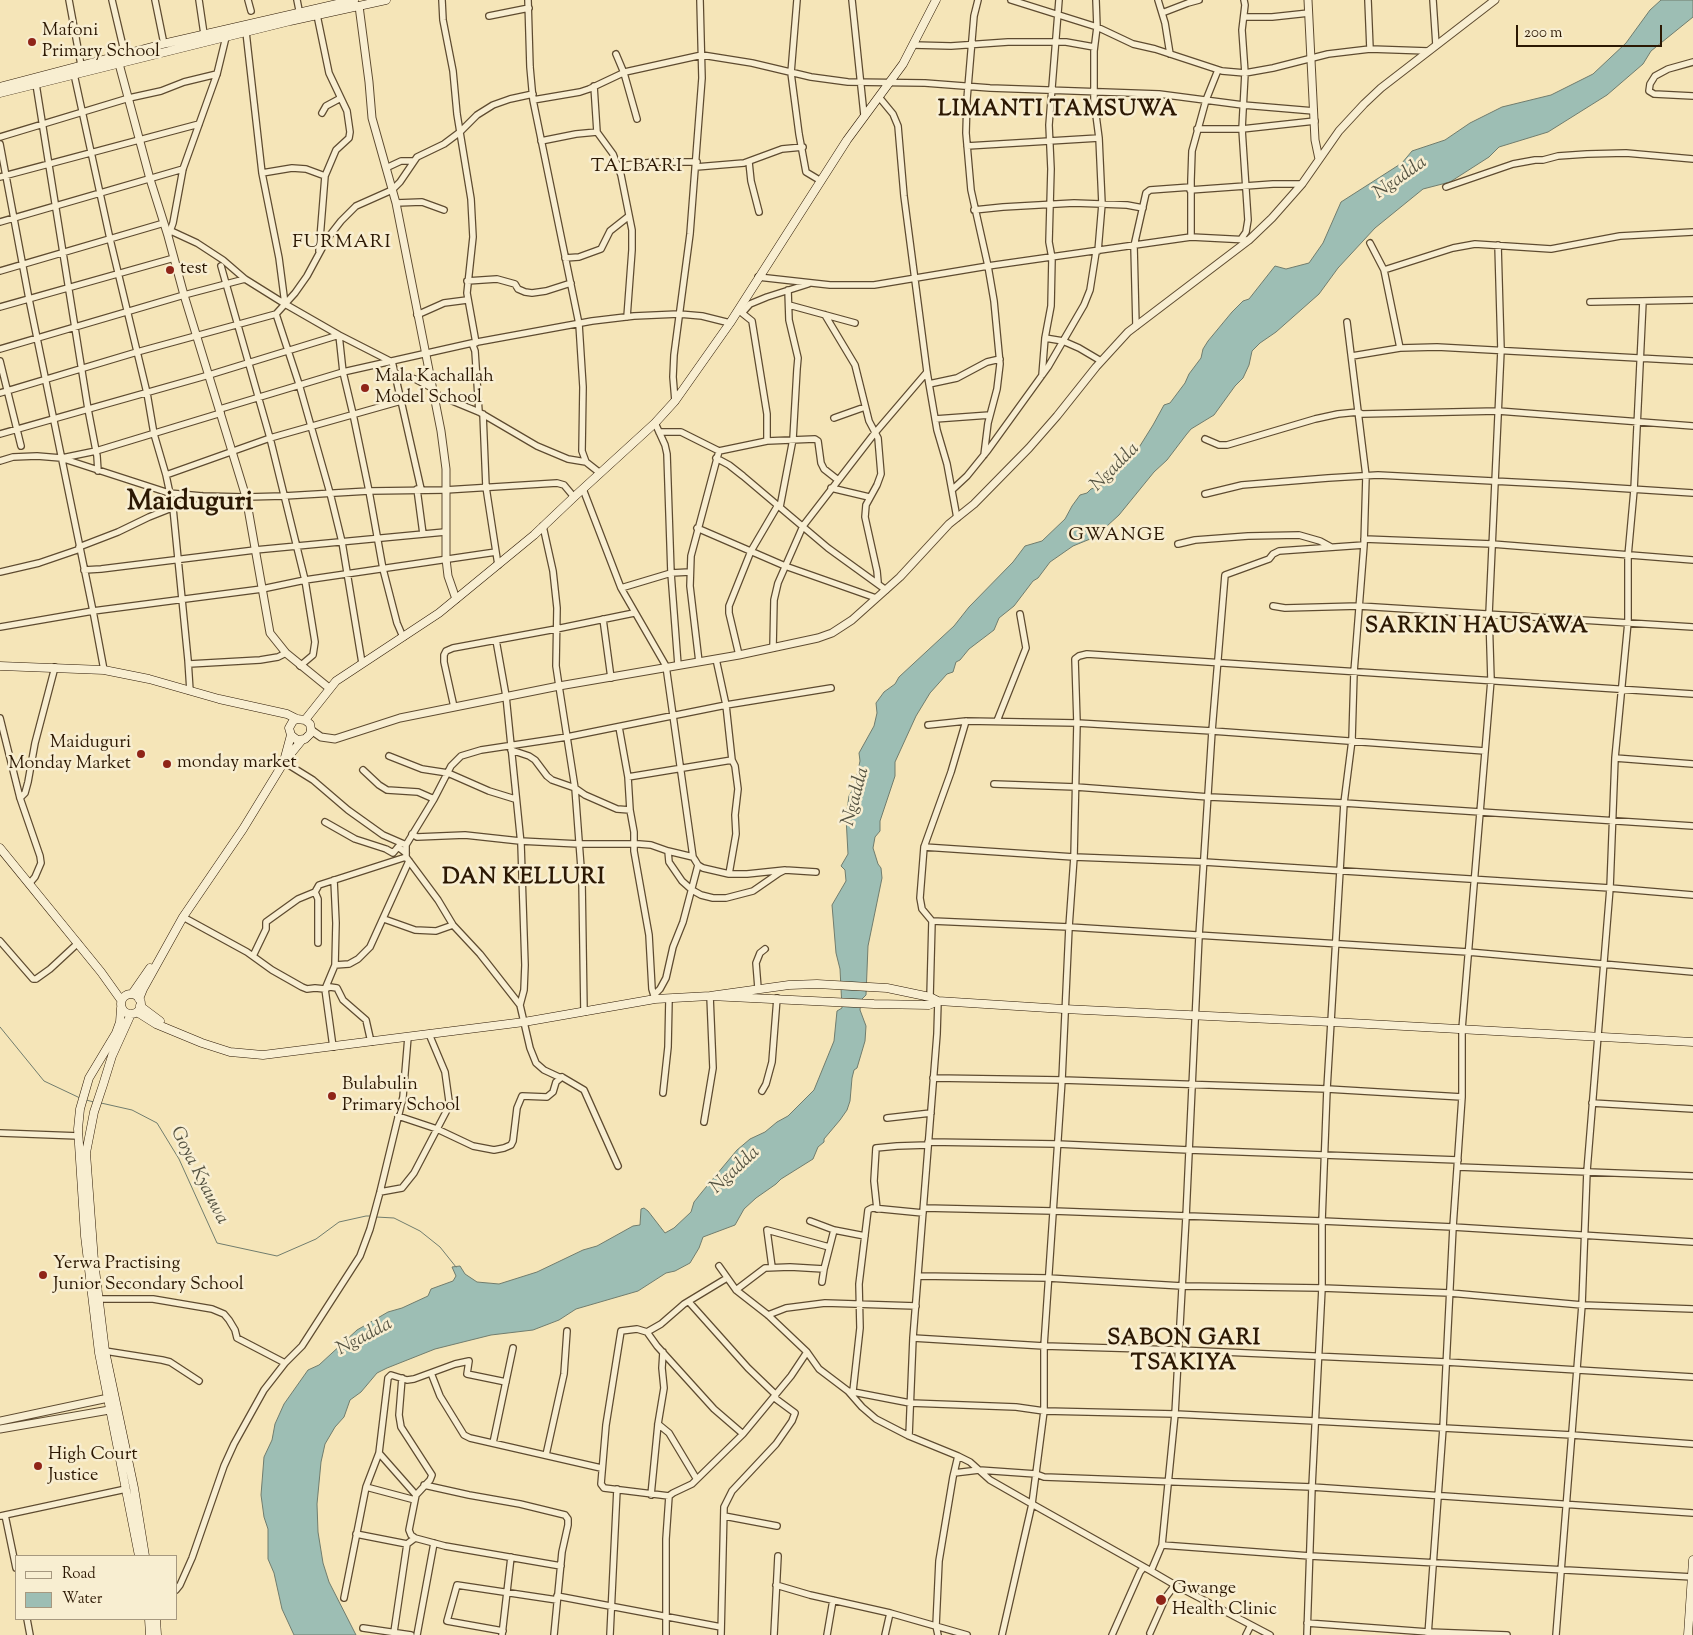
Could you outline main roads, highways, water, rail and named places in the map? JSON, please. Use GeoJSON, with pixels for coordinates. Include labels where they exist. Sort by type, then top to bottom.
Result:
{"type":"FeatureCollection","features":[{"type":"Feature","properties":{"kind":"main road"},"geometry":{"type":"LineString","coordinates":[[0,93],[74,74],[164,44],[204,34],[300,16],[356,3],[386,0]]}},
{"type":"Feature","properties":{"kind":"main road"},"geometry":{"type":"LineString","coordinates":[[305,720],[336,681],[456,599],[544,526],[582,488],[655,424],[675,401],[740,311],[758,277],[864,115],[903,64],[936,0]]}},
{"type":"Feature","properties":{"kind":"main road"},"geometry":{"type":"LineString","coordinates":[[0,87],[81,65],[226,37],[300,16],[317,15],[356,3]]}},
{"type":"Feature","properties":{"kind":"main road"},"geometry":{"type":"LineString","coordinates":[[0,666],[104,670],[148,679],[219,699],[287,714],[297,719],[305,720],[310,724],[311,730],[308,737],[302,740],[283,764],[243,829],[182,916],[112,1056],[94,1112],[86,1153],[99,1299],[111,1397]]}},
{"type":"Feature","properties":{"kind":"main road"},"geometry":{"type":"LineString","coordinates":[[283,764],[291,735],[291,724],[297,719]]}},
{"type":"Feature","properties":{"kind":"main road"},"geometry":{"type":"LineString","coordinates":[[291,735],[297,740],[302,740]]}},
{"type":"Feature","properties":{"kind":"main road"},"geometry":{"type":"LineString","coordinates":[[0,848],[125,999],[156,1024],[230,1052],[280,1054],[524,1022],[655,997],[710,996],[929,1005],[938,1001]]}},
{"type":"Feature","properties":{"kind":"main road"},"geometry":{"type":"LineString","coordinates":[[145,1555],[134,1488],[99,1353],[82,1203],[79,1136],[80,1110],[89,1078],[116,1033],[125,999],[161,955]]}},
{"type":"Feature","properties":{"kind":"main road"},"geometry":{"type":"LineString","coordinates":[[710,996],[758,988],[817,984],[873,987],[930,997],[938,1001],[1693,1042]]}},
{"type":"Feature","properties":{"kind":"main road"},"geometry":{"type":"LineString","coordinates":[[125,999],[125,1013],[137,1008]]}},
{"type":"Feature","properties":{"kind":"main road"},"geometry":{"type":"LineString","coordinates":[[114,1409],[126,1489],[139,1555]]}},
{"type":"Feature","properties":{"kind":"main road"},"geometry":{"type":"LineString","coordinates":[[1688,1635],[1693,1560]]}},
{"type":"Feature","properties":{"kind":"main road"},"geometry":{"type":"LineString","coordinates":[[149,1620],[150,1635]]}},
{"type":"Feature","properties":{"kind":"main road"},"geometry":{"type":"LineString","coordinates":[[156,1620],[157,1635]]}},
{"type":"Feature","properties":{"kind":"water","name":"Ngadda"},"geometry":{"type":"Polygon","coordinates":[[[1661,0],[1693,0],[1693,17],[1651,51],[1643,64],[1607,95],[1548,132],[1499,147],[1489,157],[1450,182],[1423,189],[1375,228],[1338,268],[1319,294],[1252,351],[1249,365],[1243,378],[1214,415],[1191,429],[1119,515],[1095,537],[1073,546],[1050,562],[1014,606],[999,618],[994,630],[969,649],[956,662],[953,672],[947,674],[930,693],[916,716],[895,762],[895,776],[880,821],[880,831],[875,837],[873,848],[881,868],[882,878],[868,946],[866,995],[861,1000],[860,1010],[866,1026],[865,1041],[857,1068],[854,1070],[847,1110],[824,1139],[824,1142],[818,1147],[813,1159],[781,1179],[756,1198],[744,1209],[735,1225],[703,1237],[690,1263],[675,1271],[666,1273],[638,1291],[576,1309],[559,1320],[533,1330],[491,1335],[435,1349],[377,1373],[361,1392],[350,1400],[344,1417],[335,1427],[325,1444],[321,1462],[317,1504],[318,1532],[323,1563],[329,1582],[356,1635],[294,1635],[282,1609],[274,1573],[268,1559],[268,1529],[261,1495],[264,1457],[272,1440],[275,1424],[284,1404],[308,1370],[319,1365],[357,1330],[388,1312],[428,1296],[431,1289],[453,1281],[456,1276],[452,1267],[460,1266],[465,1274],[477,1282],[499,1284],[537,1272],[583,1250],[597,1246],[633,1226],[640,1225],[641,1209],[644,1208],[665,1233],[674,1228],[691,1212],[694,1202],[737,1150],[750,1139],[765,1132],[788,1116],[814,1090],[834,1041],[837,1011],[842,1008],[840,969],[836,953],[832,905],[846,881],[845,870],[841,866],[848,854],[846,817],[849,796],[855,785],[860,761],[859,753],[874,726],[877,713],[876,703],[884,692],[895,684],[899,677],[954,626],[969,607],[1013,562],[1025,546],[1042,541],[1065,519],[1080,495],[1103,485],[1113,478],[1126,462],[1133,457],[1164,405],[1170,403],[1185,383],[1201,358],[1203,349],[1208,341],[1232,312],[1243,301],[1249,299],[1275,266],[1286,269],[1309,263],[1323,243],[1341,202],[1402,163],[1412,151],[1445,140],[1470,123],[1502,107],[1551,95],[1593,74],[1626,43],[1650,10],[1661,0]]]}},
{"type":"Feature","properties":{"kind":"waterway","name":"Goya Kyauwa"},"geometry":{"type":"LineString","coordinates":[[0,1027],[44,1081],[80,1098]]}},
{"type":"Feature","properties":{"kind":"waterway","name":"Goya Kyauwa"},"geometry":{"type":"LineString","coordinates":[[86,1100],[94,1102]]}},
{"type":"Feature","properties":{"kind":"waterway","name":"Goya Kyauwa"},"geometry":{"type":"LineString","coordinates":[[101,1103],[132,1110],[157,1123],[179,1159],[217,1243],[277,1256],[316,1239],[339,1222],[372,1216]]}},
{"type":"Feature","properties":{"kind":"waterway","name":"Goya Kyauwa"},"geometry":{"type":"LineString","coordinates":[[376,1217],[394,1218],[420,1231],[440,1247],[456,1267]]}},
{"type":"Feature","properties":{"kind":"place","name":"Mafoni Primary School"},"geometry":{"type":"Point","coordinates":[32,42]}},
{"type":"Feature","properties":{"kind":"place","name":"test"},"geometry":{"type":"Point","coordinates":[170,270]}},
{"type":"Feature","properties":{"kind":"place","name":"Mala Kachallah Model School"},"geometry":{"type":"Point","coordinates":[365,388]}},
{"type":"Feature","properties":{"kind":"place","name":"Maiduguri Monday Market"},"geometry":{"type":"Point","coordinates":[141,754]}},
{"type":"Feature","properties":{"kind":"place","name":"monday market"},"geometry":{"type":"Point","coordinates":[167,764]}},
{"type":"Feature","properties":{"kind":"place","name":"Bulabulin Primary School"},"geometry":{"type":"Point","coordinates":[332,1096]}},
{"type":"Feature","properties":{"kind":"place","name":"Yerwa Practising Junior Secondary School"},"geometry":{"type":"Point","coordinates":[43,1275]}},
{"type":"Feature","properties":{"kind":"place","name":"High Court Justice"},"geometry":{"type":"Point","coordinates":[38,1466]}},
{"type":"Feature","properties":{"kind":"place","name":"Gwange Health Clinic"},"geometry":{"type":"Point","coordinates":[1161,1600]}},
{"type":"Feature","properties":{"kind":"district","name":"LIMANTI TAMSUWA"},"geometry":{"type":"Point","coordinates":[1058,111]}},
{"type":"Feature","properties":{"kind":"district","name":"TALBARI"},"geometry":{"type":"Point","coordinates":[637,168]}},
{"type":"Feature","properties":{"kind":"district","name":"FURMARI"},"geometry":{"type":"Point","coordinates":[342,244]}},
{"type":"Feature","properties":{"kind":"district","name":"Maiduguri"},"geometry":{"type":"Point","coordinates":[190,504]}},
{"type":"Feature","properties":{"kind":"district","name":"GWANGE"},"geometry":{"type":"Point","coordinates":[1117,537]}},
{"type":"Feature","properties":{"kind":"district","name":"SARKIN HAUSAWA"},"geometry":{"type":"Point","coordinates":[1477,628]}},
{"type":"Feature","properties":{"kind":"district","name":"DAN KELLURI"},"geometry":{"type":"Point","coordinates":[524,879]}},
{"type":"Feature","properties":{"kind":"district","name":"SABON GARI TSAKIYA"},"geometry":{"type":"Point","coordinates":[1184,1352]}}]}
